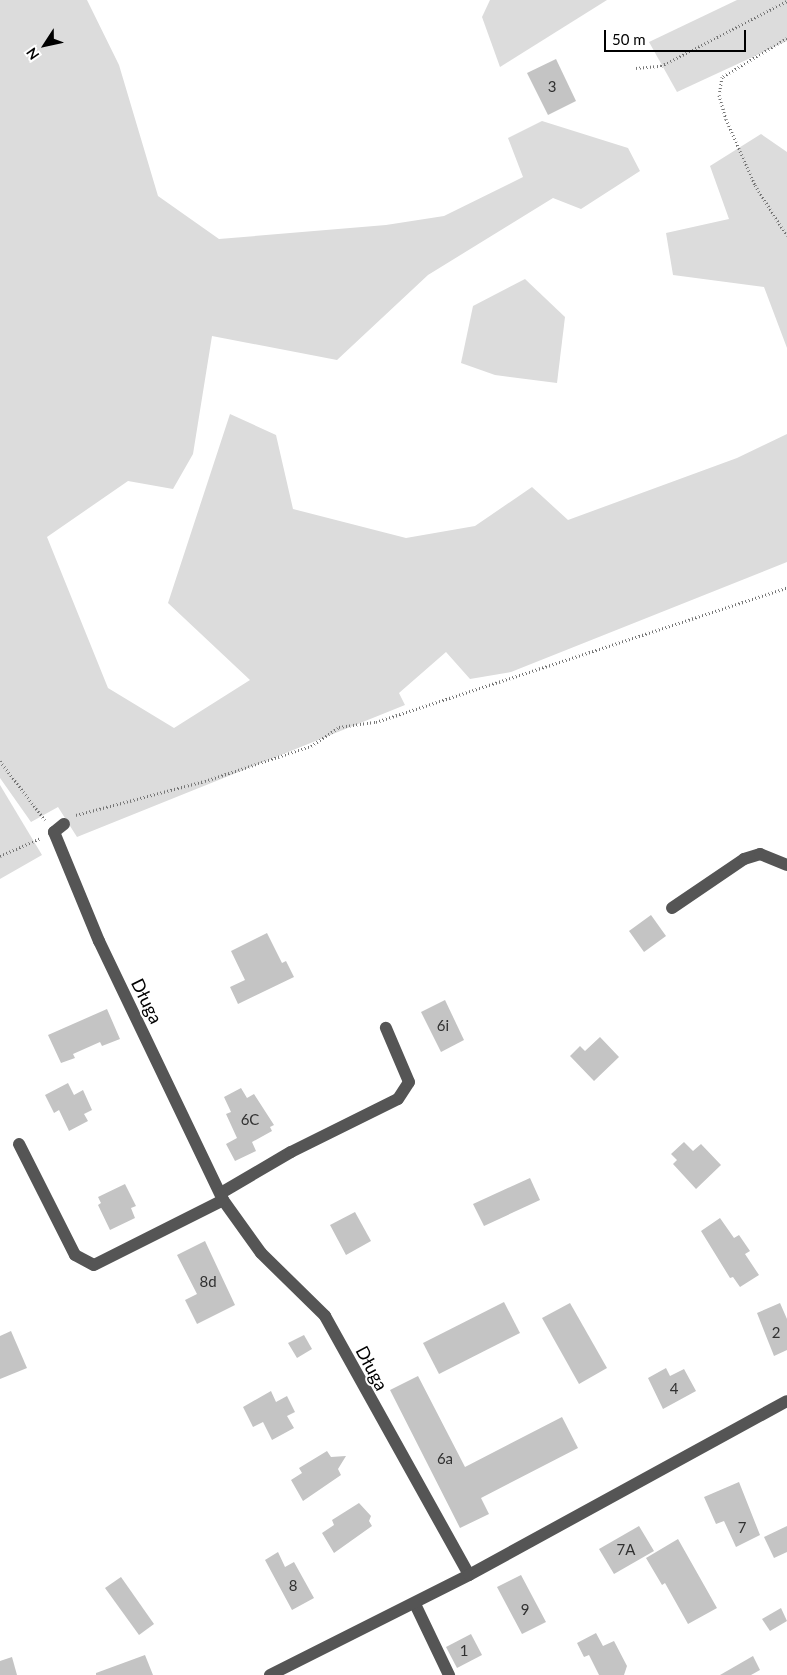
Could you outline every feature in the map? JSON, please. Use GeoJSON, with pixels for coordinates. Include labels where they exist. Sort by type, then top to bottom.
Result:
{"type":"FeatureCollection","features":[{"type":"Feature","properties":{"kind":"street"},"geometry":{"type":"LineString","coordinates":[[54,832],[64,824]]}},
{"type":"Feature","properties":{"kind":"street","name":"Długa"},"geometry":{"type":"LineString","coordinates":[[54,832],[99,941],[222,1197],[261,1252],[325,1316],[469,1575]]}},
{"type":"Feature","properties":{"kind":"street"},"geometry":{"type":"LineString","coordinates":[[672,908],[744,859],[760,854],[787,865]]}},
{"type":"Feature","properties":{"kind":"street"},"geometry":{"type":"LineString","coordinates":[[19,1144],[75,1255],[94,1265],[222,1197],[291,1152],[398,1099],[409,1082],[386,1028]]}},
{"type":"Feature","properties":{"kind":"street"},"geometry":{"type":"LineString","coordinates":[[270,1675],[415,1604],[787,1400]]}},
{"type":"Feature","properties":{"kind":"street"},"geometry":{"type":"LineString","coordinates":[[415,1604],[449,1675]]}},
{"type":"Feature","properties":{"kind":"path"},"geometry":{"type":"LineString","coordinates":[[636,68],[661,66],[787,1]]}},
{"type":"Feature","properties":{"kind":"path"},"geometry":{"type":"LineString","coordinates":[[787,38],[722,77],[719,95],[726,119],[755,185],[787,236]]}},
{"type":"Feature","properties":{"kind":"path"},"geometry":{"type":"LineString","coordinates":[[64,824],[79,812],[205,781],[311,746],[339,726],[376,722],[787,588]]}},
{"type":"Feature","properties":{"kind":"path"},"geometry":{"type":"LineString","coordinates":[[0,761],[54,832],[0,856]]}},
{"type":"Feature","properties":{"kind":"shaded area"},"geometry":{"type":"Polygon","coordinates":[[[0,0],[87,0],[119,65],[158,196],[219,239],[386,225],[444,216],[523,177],[508,138],[542,121],[628,148],[640,171],[581,209],[553,198],[428,275],[337,360],[212,336],[193,454],[173,489],[128,481],[47,537],[108,688],[174,728],[250,680],[168,603],[230,414],[276,435],[293,509],[406,538],[475,526],[532,487],[568,520],[737,458],[787,434],[787,562],[511,672],[470,679],[446,652],[399,693],[405,705],[77,837],[58,807],[31,822],[0,778],[0,0]]]}},
{"type":"Feature","properties":{"kind":"shaded area"},"geometry":{"type":"Polygon","coordinates":[[[490,0],[607,0],[500,67],[482,17],[490,0]]]}},
{"type":"Feature","properties":{"kind":"shaded area"},"geometry":{"type":"Polygon","coordinates":[[[737,0],[787,0],[787,41],[677,92],[649,42],[737,0]]]}},
{"type":"Feature","properties":{"kind":"shaded area"},"geometry":{"type":"Polygon","coordinates":[[[761,134],[787,152],[787,348],[764,287],[673,275],[666,233],[729,219],[710,166],[761,134]]]}},
{"type":"Feature","properties":{"kind":"shaded area"},"geometry":{"type":"Polygon","coordinates":[[[525,279],[565,317],[557,383],[495,375],[461,363],[473,306],[525,279]]]}},
{"type":"Feature","properties":{"kind":"shaded area"},"geometry":{"type":"Polygon","coordinates":[[[0,785],[42,855],[0,879],[0,785]]]}},
{"type":"Feature","properties":{"kind":"building"},"geometry":{"type":"Polygon","coordinates":[[[556,59],[576,101],[548,115],[527,73],[556,59]]]}},
{"type":"Feature","properties":{"kind":"building"},"geometry":{"type":"Polygon","coordinates":[[[651,915],[666,936],[644,952],[629,931],[651,915]]]}},
{"type":"Feature","properties":{"kind":"building"},"geometry":{"type":"Polygon","coordinates":[[[267,933],[282,963],[286,961],[294,977],[238,1004],[230,987],[245,980],[231,951],[267,933]]]}},
{"type":"Feature","properties":{"kind":"building"},"geometry":{"type":"Polygon","coordinates":[[[445,1000],[464,1040],[441,1052],[421,1012],[445,1000]]]}},
{"type":"Feature","properties":{"kind":"building"},"geometry":{"type":"Polygon","coordinates":[[[107,1009],[120,1039],[102,1046],[100,1042],[73,1054],[75,1058],[61,1063],[48,1035],[107,1009]]]}},
{"type":"Feature","properties":{"kind":"building"},"geometry":{"type":"Polygon","coordinates":[[[600,1037],[619,1057],[594,1081],[570,1056],[580,1046],[585,1051],[600,1037]]]}},
{"type":"Feature","properties":{"kind":"building"},"geometry":{"type":"Polygon","coordinates":[[[68,1083],[74,1095],[83,1090],[92,1110],[84,1114],[88,1121],[69,1131],[59,1110],[54,1113],[45,1095],[68,1083]]]}},
{"type":"Feature","properties":{"kind":"building"},"geometry":{"type":"Polygon","coordinates":[[[241,1088],[247,1098],[254,1094],[274,1125],[270,1127],[272,1131],[252,1142],[256,1151],[235,1161],[226,1144],[237,1138],[226,1114],[231,1112],[224,1097],[241,1088]]]}},
{"type":"Feature","properties":{"kind":"building"},"geometry":{"type":"Polygon","coordinates":[[[684,1142],[693,1151],[701,1144],[721,1165],[696,1189],[673,1164],[677,1160],[671,1154],[684,1142]]]}},
{"type":"Feature","properties":{"kind":"building"},"geometry":{"type":"Polygon","coordinates":[[[530,1178],[540,1200],[484,1226],[473,1204],[530,1178]]]}},
{"type":"Feature","properties":{"kind":"building"},"geometry":{"type":"Polygon","coordinates":[[[125,1184],[136,1206],[131,1208],[135,1218],[110,1230],[98,1205],[101,1203],[98,1197],[125,1184]]]}},
{"type":"Feature","properties":{"kind":"building"},"geometry":{"type":"Polygon","coordinates":[[[355,1212],[371,1241],[346,1255],[330,1225],[355,1212]]]}},
{"type":"Feature","properties":{"kind":"building"},"geometry":{"type":"Polygon","coordinates":[[[720,1218],[734,1238],[739,1235],[750,1251],[745,1254],[759,1275],[740,1287],[733,1277],[730,1278],[701,1231],[720,1218]]]}},
{"type":"Feature","properties":{"kind":"building"},"geometry":{"type":"Polygon","coordinates":[[[205,1241],[235,1305],[197,1324],[185,1300],[197,1294],[177,1255],[205,1241]]]}},
{"type":"Feature","properties":{"kind":"building"},"geometry":{"type":"Polygon","coordinates":[[[504,1302],[520,1333],[439,1374],[423,1343],[504,1302]]]}},
{"type":"Feature","properties":{"kind":"building"},"geometry":{"type":"Polygon","coordinates":[[[570,1303],[607,1368],[579,1384],[542,1318],[570,1303]]]}},
{"type":"Feature","properties":{"kind":"building"},"geometry":{"type":"Polygon","coordinates":[[[780,1303],[787,1319],[787,1350],[774,1356],[757,1313],[780,1303]]]}},
{"type":"Feature","properties":{"kind":"building"},"geometry":{"type":"Polygon","coordinates":[[[11,1331],[27,1368],[0,1379],[0,1336],[11,1331]]]}},
{"type":"Feature","properties":{"kind":"building"},"geometry":{"type":"Polygon","coordinates":[[[304,1335],[312,1349],[297,1358],[288,1343],[304,1335]]]}},
{"type":"Feature","properties":{"kind":"building"},"geometry":{"type":"Polygon","coordinates":[[[666,1368],[670,1376],[684,1369],[696,1391],[663,1409],[648,1378],[666,1368]]]}},
{"type":"Feature","properties":{"kind":"building"},"geometry":{"type":"Polygon","coordinates":[[[418,1376],[465,1467],[562,1417],[578,1448],[481,1498],[489,1514],[460,1528],[390,1390],[418,1376]]]}},
{"type":"Feature","properties":{"kind":"building"},"geometry":{"type":"Polygon","coordinates":[[[271,1391],[276,1402],[287,1396],[295,1412],[287,1416],[294,1428],[272,1440],[263,1422],[253,1427],[243,1407],[271,1391]]]}},
{"type":"Feature","properties":{"kind":"building"},"geometry":{"type":"Polygon","coordinates":[[[327,1451],[331,1457],[346,1456],[338,1469],[341,1475],[303,1501],[291,1480],[302,1473],[299,1468],[327,1451]]]}},
{"type":"Feature","properties":{"kind":"building"},"geometry":{"type":"Polygon","coordinates":[[[739,1482],[760,1535],[736,1547],[724,1521],[716,1524],[704,1497],[739,1482]]]}},
{"type":"Feature","properties":{"kind":"building"},"geometry":{"type":"Polygon","coordinates":[[[359,1503],[371,1516],[369,1521],[372,1526],[334,1553],[322,1533],[334,1525],[332,1520],[359,1503]]]}},
{"type":"Feature","properties":{"kind":"building"},"geometry":{"type":"Polygon","coordinates":[[[639,1526],[654,1551],[614,1574],[599,1549],[639,1526]]]}},
{"type":"Feature","properties":{"kind":"building"},"geometry":{"type":"Polygon","coordinates":[[[787,1526],[787,1552],[774,1558],[764,1537],[787,1526]]]}},
{"type":"Feature","properties":{"kind":"building"},"geometry":{"type":"Polygon","coordinates":[[[678,1539],[717,1608],[688,1624],[665,1583],[662,1585],[646,1558],[678,1539]]]}},
{"type":"Feature","properties":{"kind":"building"},"geometry":{"type":"Polygon","coordinates":[[[278,1552],[285,1567],[294,1562],[314,1598],[292,1610],[265,1560],[278,1552]]]}},
{"type":"Feature","properties":{"kind":"building"},"geometry":{"type":"Polygon","coordinates":[[[521,1575],[546,1622],[522,1634],[497,1587],[521,1575]]]}},
{"type":"Feature","properties":{"kind":"building"},"geometry":{"type":"Polygon","coordinates":[[[121,1577],[154,1624],[139,1635],[105,1588],[121,1577]]]}},
{"type":"Feature","properties":{"kind":"building"},"geometry":{"type":"Polygon","coordinates":[[[781,1608],[787,1621],[770,1631],[762,1619],[781,1608]]]}},
{"type":"Feature","properties":{"kind":"building"},"geometry":{"type":"Polygon","coordinates":[[[596,1633],[603,1646],[614,1641],[627,1666],[624,1675],[599,1675],[589,1655],[584,1657],[577,1643],[596,1633]]]}},
{"type":"Feature","properties":{"kind":"building"},"geometry":{"type":"Polygon","coordinates":[[[471,1634],[482,1655],[457,1668],[446,1647],[471,1634]]]}},
{"type":"Feature","properties":{"kind":"building"},"geometry":{"type":"Polygon","coordinates":[[[145,1655],[153,1675],[96,1675],[96,1673],[145,1655]]]}},
{"type":"Feature","properties":{"kind":"building"},"geometry":{"type":"Polygon","coordinates":[[[753,1656],[760,1670],[751,1675],[720,1675],[753,1656]]]}},
{"type":"Feature","properties":{"kind":"building"},"geometry":{"type":"Polygon","coordinates":[[[12,1657],[17,1675],[0,1675],[0,1661],[12,1657]]]}}]}
